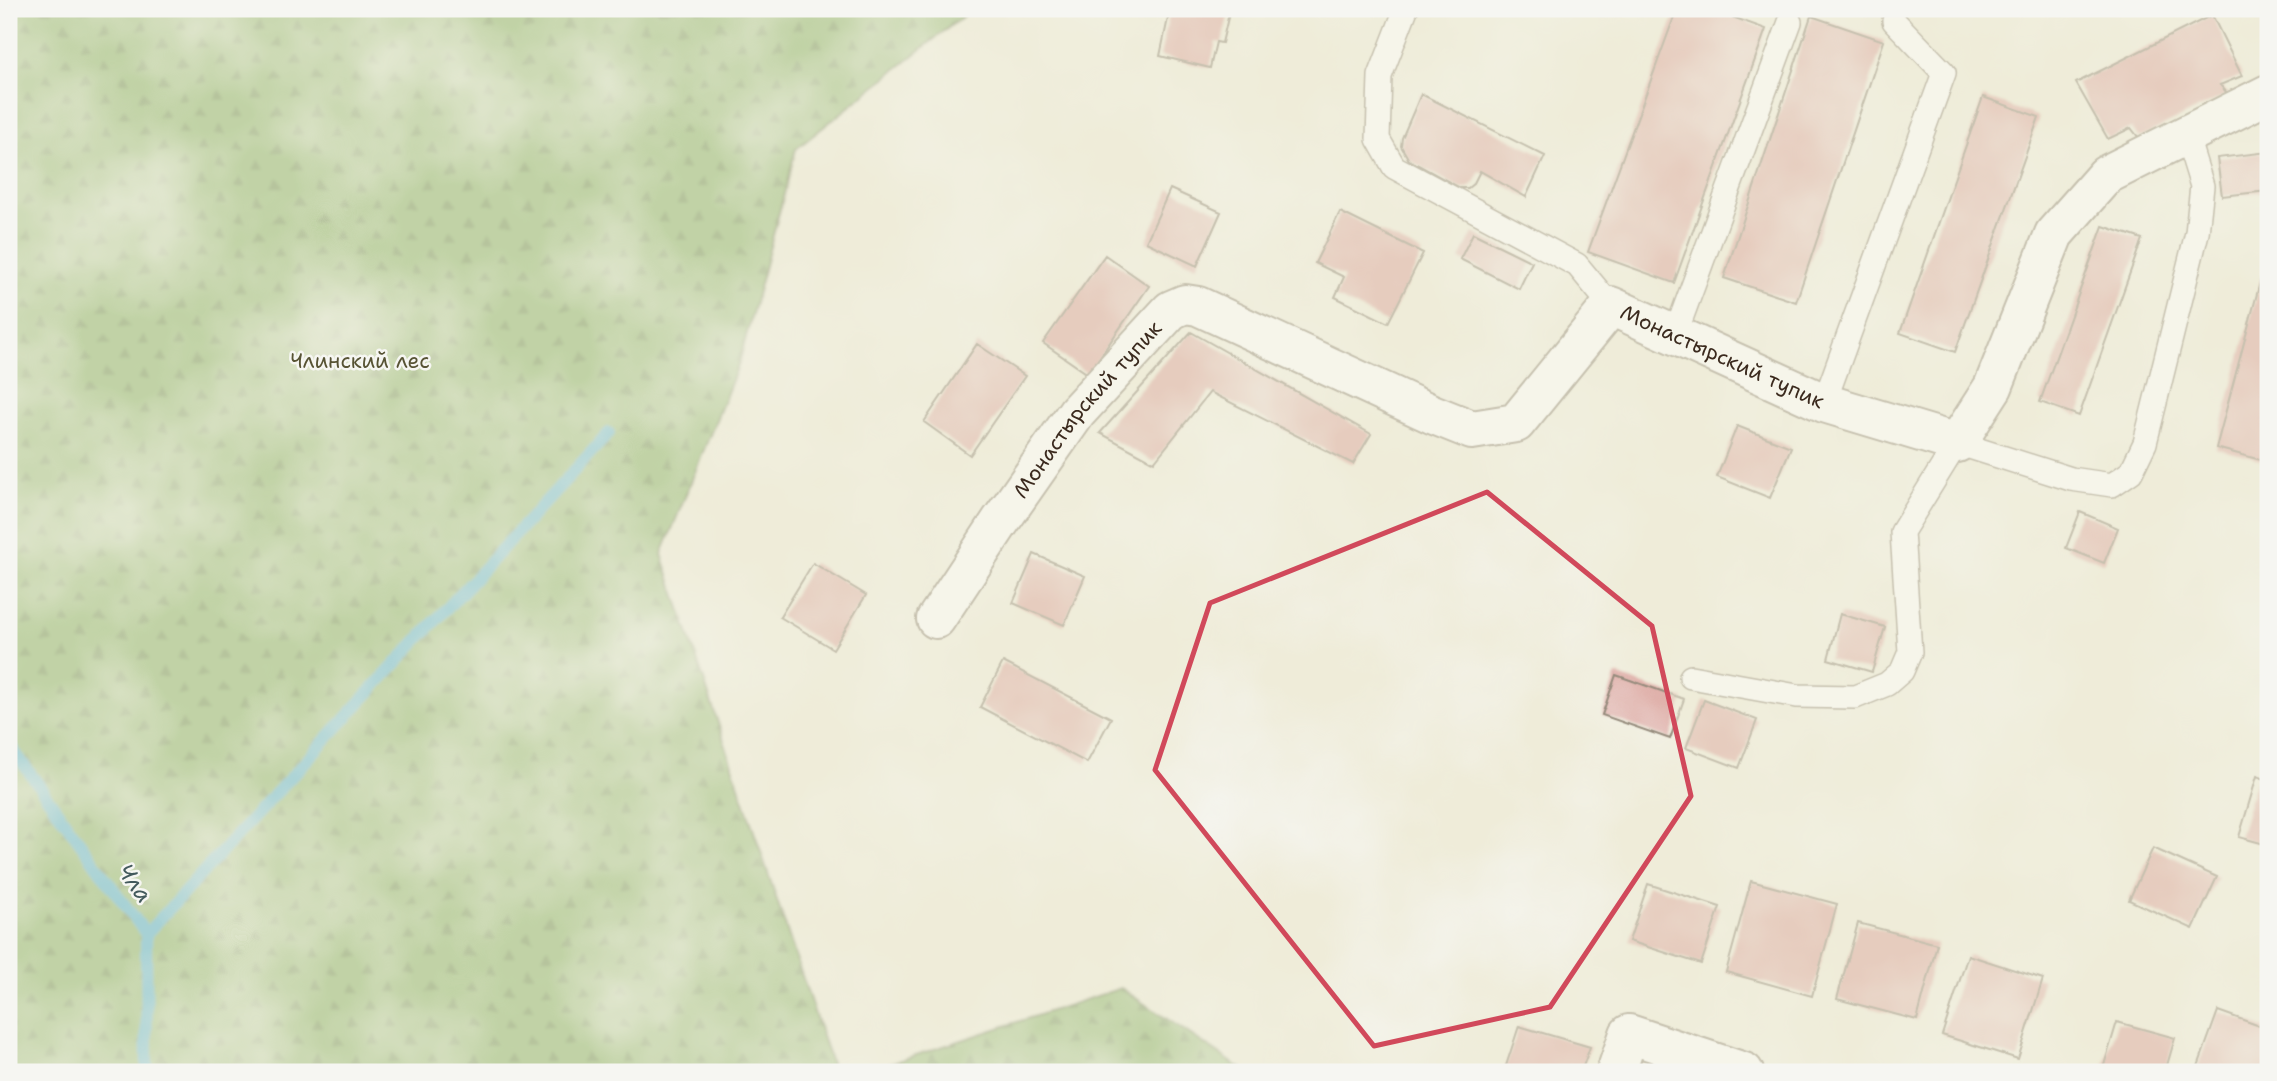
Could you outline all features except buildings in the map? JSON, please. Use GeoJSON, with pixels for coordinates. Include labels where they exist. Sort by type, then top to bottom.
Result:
{"type":"FeatureCollection","features":[{"type":"Feature","properties":{"kind":"street"},"geometry":{"type":"LineString","coordinates":[[1957,443],[1993,387],[2054,234],[2106,174],[2268,94]]}},
{"type":"Feature","properties":{"kind":"street","name":"Монастырский тупик"},"geometry":{"type":"LineString","coordinates":[[936,619],[1077,412],[1171,310],[1185,304],[1198,306],[1472,430],[1516,423],[1611,306],[1824,403],[1957,443]]}},
{"type":"Feature","properties":{"kind":"street"},"geometry":{"type":"LineString","coordinates":[[1616,1072],[1629,1034],[1744,1072]]}},
{"type":"Feature","properties":{"kind":"lane"},"geometry":{"type":"LineString","coordinates":[[1406,9],[1380,76],[1378,139],[1394,167],[1577,265],[1611,306]]}},
{"type":"Feature","properties":{"kind":"lane"},"geometry":{"type":"LineString","coordinates":[[1824,403],[1944,73],[1894,21]]}},
{"type":"Feature","properties":{"kind":"lane"},"geometry":{"type":"LineString","coordinates":[[1675,335],[1790,22]]}},
{"type":"Feature","properties":{"kind":"lane"},"geometry":{"type":"LineString","coordinates":[[1691,677],[1797,696],[1855,697],[1895,678],[1902,671],[1910,652],[1902,532],[1957,443],[2071,479],[2112,485],[2132,472],[2145,443],[2197,233],[2202,186],[2186,134]]}},
{"type":"Feature","properties":{"kind":"highlighted area"},"geometry":{"type":"Polygon","coordinates":[[[1487,492],[1652,626],[1691,796],[1550,1007],[1374,1046],[1155,770],[1210,603],[1487,492]]]}},
{"type":"Feature","properties":{"kind":"green space","name":"Члинский лес"},"geometry":{"type":"Polygon","coordinates":[[[9,9],[972,9],[796,149],[739,363],[662,554],[834,1072],[9,1072],[9,9]]]}},
{"type":"Feature","properties":{"kind":"green space"},"geometry":{"type":"Polygon","coordinates":[[[1121,988],[1246,1072],[864,1072],[1121,988]]]}},
{"type":"Feature","properties":{"kind":"waterway"},"geometry":{"type":"LineString","coordinates":[[146,934],[609,433]]}},
{"type":"Feature","properties":{"kind":"waterway","name":"Чла"},"geometry":{"type":"LineString","coordinates":[[9,744],[146,934],[147,1072]]}}]}
